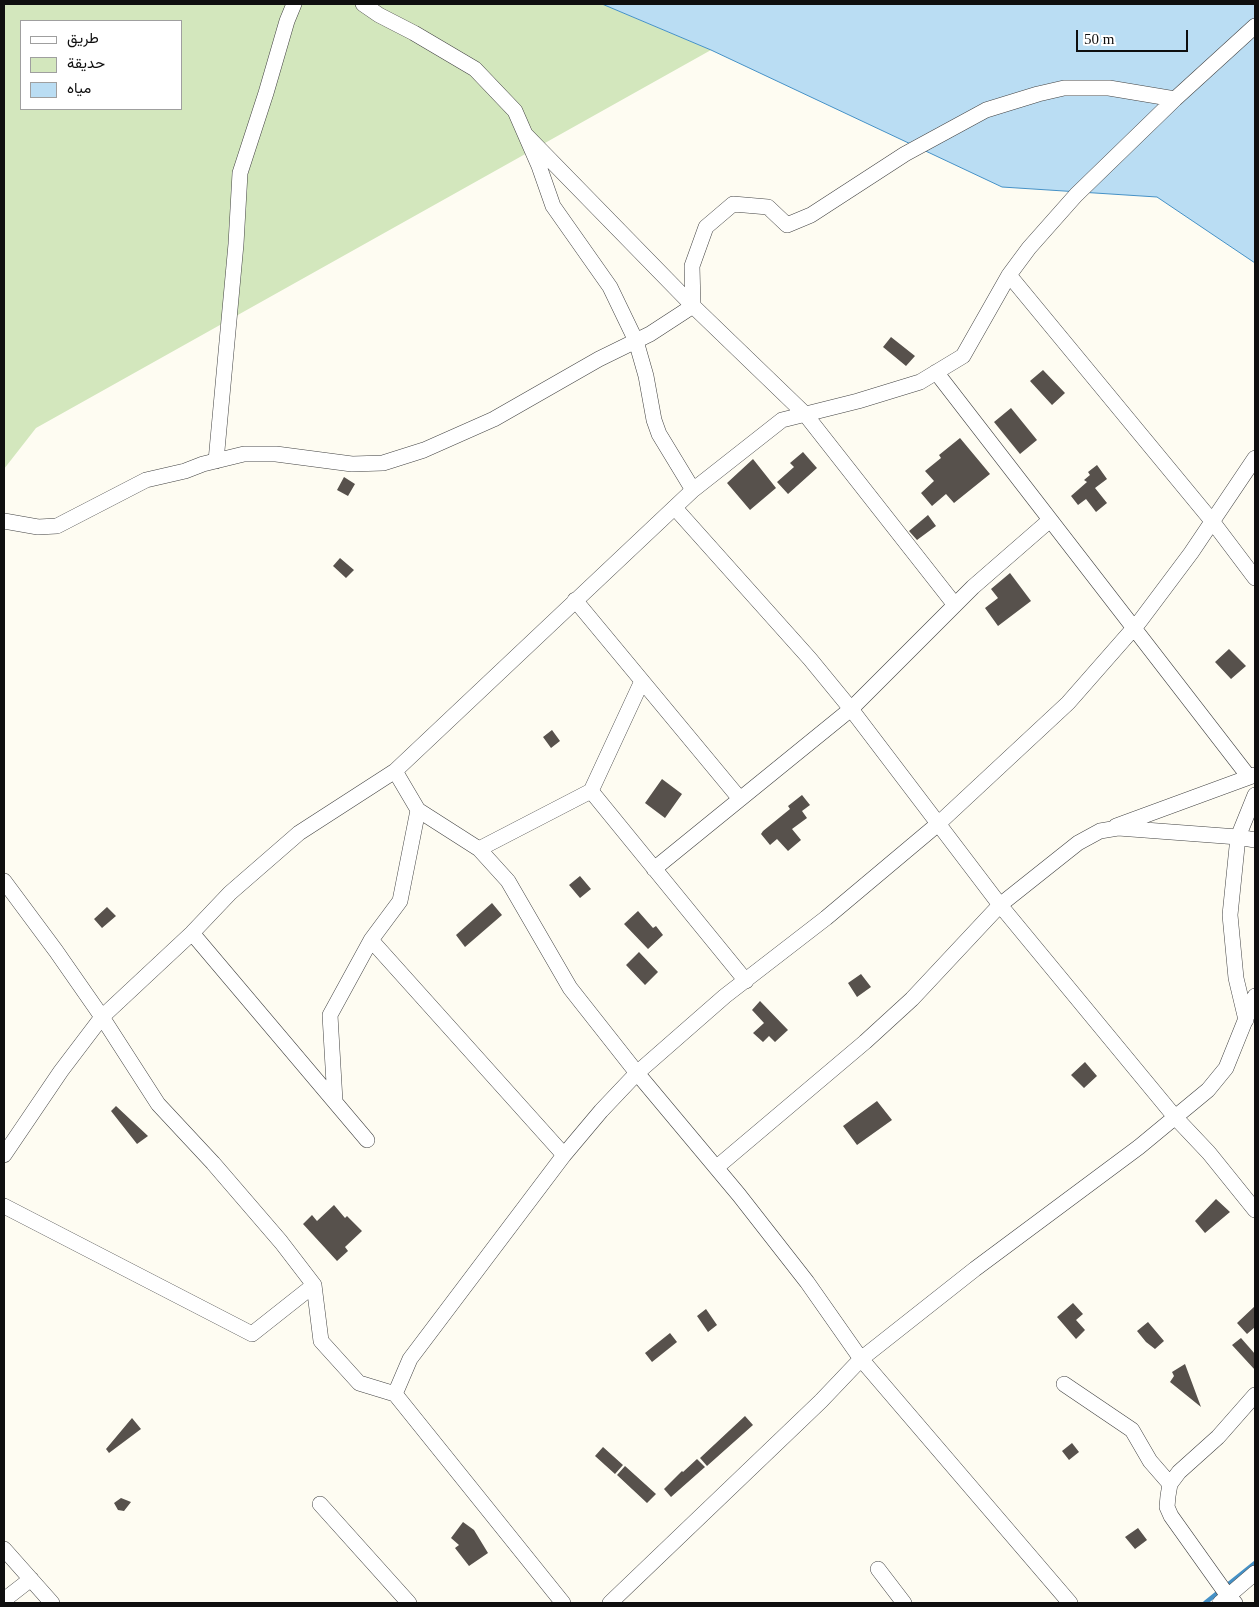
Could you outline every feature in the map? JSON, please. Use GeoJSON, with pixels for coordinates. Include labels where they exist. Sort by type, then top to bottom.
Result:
{"type":"FeatureCollection","features":[{"type":"Feature","properties":{"kind":"street"},"geometry":{"type":"LineString","coordinates":[[216,461],[236,244],[240,173],[294,4]]}},
{"type":"Feature","properties":{"kind":"street"},"geometry":{"type":"LineString","coordinates":[[363,4],[379,15],[414,32],[475,68],[516,111],[553,206],[610,286],[636,341],[659,434],[693,490]]}},
{"type":"Feature","properties":{"kind":"street"},"geometry":{"type":"LineString","coordinates":[[4,1155],[61,1071],[102,1017],[192,933],[230,894],[299,833],[395,771],[693,490],[782,420],[858,401],[920,382],[963,356],[1009,275],[1029,248],[1076,195],[1175,99],[1255,26]]}},
{"type":"Feature","properties":{"kind":"street"},"geometry":{"type":"LineString","coordinates":[[693,306],[692,266],[706,226],[733,204],[768,208],[787,226],[812,215],[905,154],[986,110],[1038,94],[1064,88],[1109,88],[1175,99]]}},
{"type":"Feature","properties":{"kind":"street"},"geometry":{"type":"LineString","coordinates":[[526,135],[693,306],[805,414],[955,605]]}},
{"type":"Feature","properties":{"kind":"street"},"geometry":{"type":"LineString","coordinates":[[1009,275],[1212,521],[1255,578]]}},
{"type":"Feature","properties":{"kind":"street"},"geometry":{"type":"LineString","coordinates":[[4,521],[38,527],[57,526],[146,480],[244,454],[276,454],[352,464],[383,463],[424,450],[494,419],[599,359],[650,334],[693,306]]}},
{"type":"Feature","properties":{"kind":"street"},"geometry":{"type":"LineString","coordinates":[[717,1167],[865,1042],[912,999],[1000,905],[1078,843],[1100,831],[1252,776],[1134,628],[936,372]]}},
{"type":"Feature","properties":{"kind":"street"},"geometry":{"type":"LineString","coordinates":[[395,1394],[410,1359],[564,1155],[601,1111],[637,1073],[938,824],[1068,703],[1134,628],[1191,553],[1255,458]]}},
{"type":"Feature","properties":{"kind":"street"},"geometry":{"type":"LineString","coordinates":[[675,508],[851,709],[1000,905],[1175,1117],[1209,1153],[1255,1210]]}},
{"type":"Feature","properties":{"kind":"street"},"geometry":{"type":"LineString","coordinates":[[654,869],[851,709],[973,587],[1050,520]]}},
{"type":"Feature","properties":{"kind":"street"},"geometry":{"type":"LineString","coordinates":[[575,600],[740,799]]}},
{"type":"Feature","properties":{"kind":"street"},"geometry":{"type":"LineString","coordinates":[[479,849],[591,792],[642,682]]}},
{"type":"Feature","properties":{"kind":"street"},"geometry":{"type":"LineString","coordinates":[[395,771],[418,810],[479,849],[508,881],[570,988],[637,1073],[717,1167],[807,1282],[861,1359],[1070,1603]]}},
{"type":"Feature","properties":{"kind":"street"},"geometry":{"type":"LineString","coordinates":[[591,792],[746,981]]}},
{"type":"Feature","properties":{"kind":"street"},"geometry":{"type":"LineString","coordinates":[[1246,1020],[1236,978],[1230,915],[1238,837],[1255,795]]}},
{"type":"Feature","properties":{"kind":"street"},"geometry":{"type":"LineString","coordinates":[[335,1101],[330,1015],[371,940],[400,901],[418,810]]}},
{"type":"Feature","properties":{"kind":"street"},"geometry":{"type":"LineString","coordinates":[[1111,828],[1238,837],[1255,840]]}},
{"type":"Feature","properties":{"kind":"street"},"geometry":{"type":"LineString","coordinates":[[4,881],[102,1017],[158,1104],[213,1163],[281,1242],[314,1285],[321,1342],[359,1383],[395,1394],[563,1603]]}},
{"type":"Feature","properties":{"kind":"street"},"geometry":{"type":"LineString","coordinates":[[192,933],[367,1140]]}},
{"type":"Feature","properties":{"kind":"street"},"geometry":{"type":"LineString","coordinates":[[371,940],[564,1155]]}},
{"type":"Feature","properties":{"kind":"street"},"geometry":{"type":"LineString","coordinates":[[610,1603],[821,1401],[861,1359],[975,1269],[1139,1147],[1208,1090],[1226,1068],[1255,996]]}},
{"type":"Feature","properties":{"kind":"street"},"geometry":{"type":"LineString","coordinates":[[4,1206],[252,1334],[314,1285]]}},
{"type":"Feature","properties":{"kind":"street"},"geometry":{"type":"LineString","coordinates":[[1064,1384],[1132,1430],[1150,1461],[1170,1484]]}},
{"type":"Feature","properties":{"kind":"street"},"geometry":{"type":"LineString","coordinates":[[1255,1395],[1218,1437],[1179,1472],[1170,1484],[1167,1508],[1227,1601],[1255,1573]]}},
{"type":"Feature","properties":{"kind":"street"},"geometry":{"type":"LineString","coordinates":[[320,1504],[409,1603]]}},
{"type":"Feature","properties":{"kind":"street"},"geometry":{"type":"LineString","coordinates":[[4,1549],[52,1603]]}},
{"type":"Feature","properties":{"kind":"street"},"geometry":{"type":"LineString","coordinates":[[878,1569],[904,1603]]}},
{"type":"Feature","properties":{"kind":"street"},"geometry":{"type":"LineString","coordinates":[[4,1600],[30,1579]]}},
{"type":"Feature","properties":{"kind":"green space"},"geometry":{"type":"Polygon","coordinates":[[[4,4],[602,4],[711,50],[36,428],[4,469],[4,4]]]}},
{"type":"Feature","properties":{"kind":"water"},"geometry":{"type":"Polygon","coordinates":[[[602,4],[1255,4],[1255,263],[1157,197],[1002,187],[711,50],[602,4]]]}},
{"type":"Feature","properties":{"kind":"building"},"geometry":{"type":"Polygon","coordinates":[[[891,337],[915,356],[906,366],[883,347],[891,337]]]}},
{"type":"Feature","properties":{"kind":"building"},"geometry":{"type":"Polygon","coordinates":[[[1043,370],[1065,393],[1052,405],[1030,381],[1043,370]]]}},
{"type":"Feature","properties":{"kind":"building"},"geometry":{"type":"Polygon","coordinates":[[[1011,408],[1037,440],[1020,454],[994,422],[1011,408]]]}},
{"type":"Feature","properties":{"kind":"building"},"geometry":{"type":"Polygon","coordinates":[[[960,438],[990,474],[954,503],[946,494],[932,506],[921,493],[934,481],[925,471],[941,458],[939,455],[960,438]]]}},
{"type":"Feature","properties":{"kind":"building"},"geometry":{"type":"Polygon","coordinates":[[[803,452],[817,468],[788,494],[777,482],[794,467],[790,463],[803,452]]]}},
{"type":"Feature","properties":{"kind":"building"},"geometry":{"type":"Polygon","coordinates":[[[753,459],[776,488],[750,510],[727,483],[753,459]]]}},
{"type":"Feature","properties":{"kind":"building"},"geometry":{"type":"Polygon","coordinates":[[[1097,465],[1107,479],[1095,488],[1107,503],[1096,512],[1086,499],[1078,505],[1071,496],[1087,482],[1084,480],[1090,475],[1088,472],[1097,465]]]}},
{"type":"Feature","properties":{"kind":"building"},"geometry":{"type":"Polygon","coordinates":[[[344,477],[355,484],[348,496],[337,490],[344,477]]]}},
{"type":"Feature","properties":{"kind":"building"},"geometry":{"type":"Polygon","coordinates":[[[928,515],[936,526],[917,540],[909,531],[928,515]]]}},
{"type":"Feature","properties":{"kind":"building"},"geometry":{"type":"Polygon","coordinates":[[[340,558],[354,570],[346,578],[333,566],[340,558]]]}},
{"type":"Feature","properties":{"kind":"building"},"geometry":{"type":"Polygon","coordinates":[[[1010,573],[1031,601],[998,626],[985,608],[998,598],[991,589],[1010,573]]]}},
{"type":"Feature","properties":{"kind":"building"},"geometry":{"type":"Polygon","coordinates":[[[1229,649],[1246,666],[1231,679],[1215,662],[1229,649]]]}},
{"type":"Feature","properties":{"kind":"building"},"geometry":{"type":"Polygon","coordinates":[[[552,730],[560,741],[551,748],[543,737],[552,730]]]}},
{"type":"Feature","properties":{"kind":"building"},"geometry":{"type":"Polygon","coordinates":[[[662,779],[682,794],[665,818],[645,803],[662,779]]]}},
{"type":"Feature","properties":{"kind":"building"},"geometry":{"type":"Polygon","coordinates":[[[802,795],[810,805],[802,811],[807,818],[792,829],[801,840],[788,851],[777,839],[770,845],[761,834],[790,809],[788,806],[802,795]]]}},
{"type":"Feature","properties":{"kind":"building"},"geometry":{"type":"Polygon","coordinates":[[[580,876],[591,889],[580,898],[569,885],[580,876]]]}},
{"type":"Feature","properties":{"kind":"building"},"geometry":{"type":"Polygon","coordinates":[[[492,903],[502,915],[465,947],[456,935],[492,903]]]}},
{"type":"Feature","properties":{"kind":"building"},"geometry":{"type":"Polygon","coordinates":[[[107,907],[116,916],[102,928],[94,919],[107,907]]]}},
{"type":"Feature","properties":{"kind":"building"},"geometry":{"type":"Polygon","coordinates":[[[638,911],[653,928],[656,926],[663,935],[648,949],[624,924],[638,911]]]}},
{"type":"Feature","properties":{"kind":"building"},"geometry":{"type":"Polygon","coordinates":[[[639,952],[658,972],[645,985],[626,965],[639,952]]]}},
{"type":"Feature","properties":{"kind":"building"},"geometry":{"type":"Polygon","coordinates":[[[861,974],[871,987],[857,997],[848,983],[861,974]]]}},
{"type":"Feature","properties":{"kind":"building"},"geometry":{"type":"Polygon","coordinates":[[[760,1001],[788,1030],[775,1042],[769,1036],[763,1042],[753,1033],[764,1023],[752,1010],[760,1001]]]}},
{"type":"Feature","properties":{"kind":"building"},"geometry":{"type":"Polygon","coordinates":[[[1085,1062],[1097,1076],[1084,1088],[1071,1075],[1085,1062]]]}},
{"type":"Feature","properties":{"kind":"building"},"geometry":{"type":"Polygon","coordinates":[[[877,1101],[892,1120],[857,1145],[843,1126],[877,1101]]]}},
{"type":"Feature","properties":{"kind":"building"},"geometry":{"type":"Polygon","coordinates":[[[116,1106],[148,1136],[137,1144],[111,1111],[116,1106]]]}},
{"type":"Feature","properties":{"kind":"building"},"geometry":{"type":"Polygon","coordinates":[[[1216,1199],[1230,1212],[1205,1233],[1195,1221],[1216,1199]]]}},
{"type":"Feature","properties":{"kind":"building"},"geometry":{"type":"Polygon","coordinates":[[[334,1205],[345,1218],[347,1216],[362,1231],[345,1247],[348,1251],[337,1261],[303,1224],[312,1215],[317,1221],[334,1205]]]}},
{"type":"Feature","properties":{"kind":"building"},"geometry":{"type":"Polygon","coordinates":[[[1073,1303],[1083,1314],[1076,1320],[1085,1330],[1076,1339],[1057,1317],[1073,1303]]]}},
{"type":"Feature","properties":{"kind":"building"},"geometry":{"type":"Polygon","coordinates":[[[1255,1306],[1255,1327],[1247,1334],[1237,1323],[1255,1306]]]}},
{"type":"Feature","properties":{"kind":"building"},"geometry":{"type":"Polygon","coordinates":[[[706,1309],[717,1325],[708,1332],[697,1316],[706,1309]]]}},
{"type":"Feature","properties":{"kind":"building"},"geometry":{"type":"Polygon","coordinates":[[[1148,1322],[1164,1341],[1155,1349],[1137,1331],[1148,1322]]]}},
{"type":"Feature","properties":{"kind":"building"},"geometry":{"type":"Polygon","coordinates":[[[670,1333],[677,1342],[652,1362],[645,1353],[670,1333]]]}},
{"type":"Feature","properties":{"kind":"building"},"geometry":{"type":"Polygon","coordinates":[[[1241,1338],[1255,1354],[1255,1370],[1232,1345],[1241,1338]]]}},
{"type":"Feature","properties":{"kind":"building"},"geometry":{"type":"Polygon","coordinates":[[[1185,1364],[1201,1407],[1170,1382],[1174,1376],[1172,1372],[1185,1364]]]}},
{"type":"Feature","properties":{"kind":"building"},"geometry":{"type":"Polygon","coordinates":[[[745,1416],[753,1425],[707,1466],[700,1458],[745,1416]]]}},
{"type":"Feature","properties":{"kind":"building"},"geometry":{"type":"Polygon","coordinates":[[[132,1418],[141,1429],[109,1453],[106,1449],[132,1418]]]}},
{"type":"Feature","properties":{"kind":"building"},"geometry":{"type":"Polygon","coordinates":[[[1072,1443],[1079,1452],[1069,1460],[1062,1451],[1072,1443]]]}},
{"type":"Feature","properties":{"kind":"building"},"geometry":{"type":"Polygon","coordinates":[[[603,1447],[623,1465],[615,1474],[595,1456],[603,1447]]]}},
{"type":"Feature","properties":{"kind":"building"},"geometry":{"type":"Polygon","coordinates":[[[697,1459],[705,1467],[671,1497],[664,1489],[697,1459]]]}},
{"type":"Feature","properties":{"kind":"building"},"geometry":{"type":"Polygon","coordinates":[[[625,1466],[656,1494],[647,1503],[617,1475],[625,1466]]]}},
{"type":"Feature","properties":{"kind":"building"},"geometry":{"type":"Polygon","coordinates":[[[121,1498],[131,1502],[124,1511],[118,1510],[114,1503],[121,1498]]]}},
{"type":"Feature","properties":{"kind":"building"},"geometry":{"type":"Polygon","coordinates":[[[463,1522],[474,1530],[488,1553],[469,1566],[455,1548],[459,1545],[451,1538],[463,1522]]]}},
{"type":"Feature","properties":{"kind":"building"},"geometry":{"type":"Polygon","coordinates":[[[1138,1528],[1147,1540],[1135,1549],[1125,1537],[1138,1528]]]}},
{"type":"Feature","properties":{"kind":"waterway"},"geometry":{"type":"LineString","coordinates":[[1205,1603],[1255,1563]]}}]}
